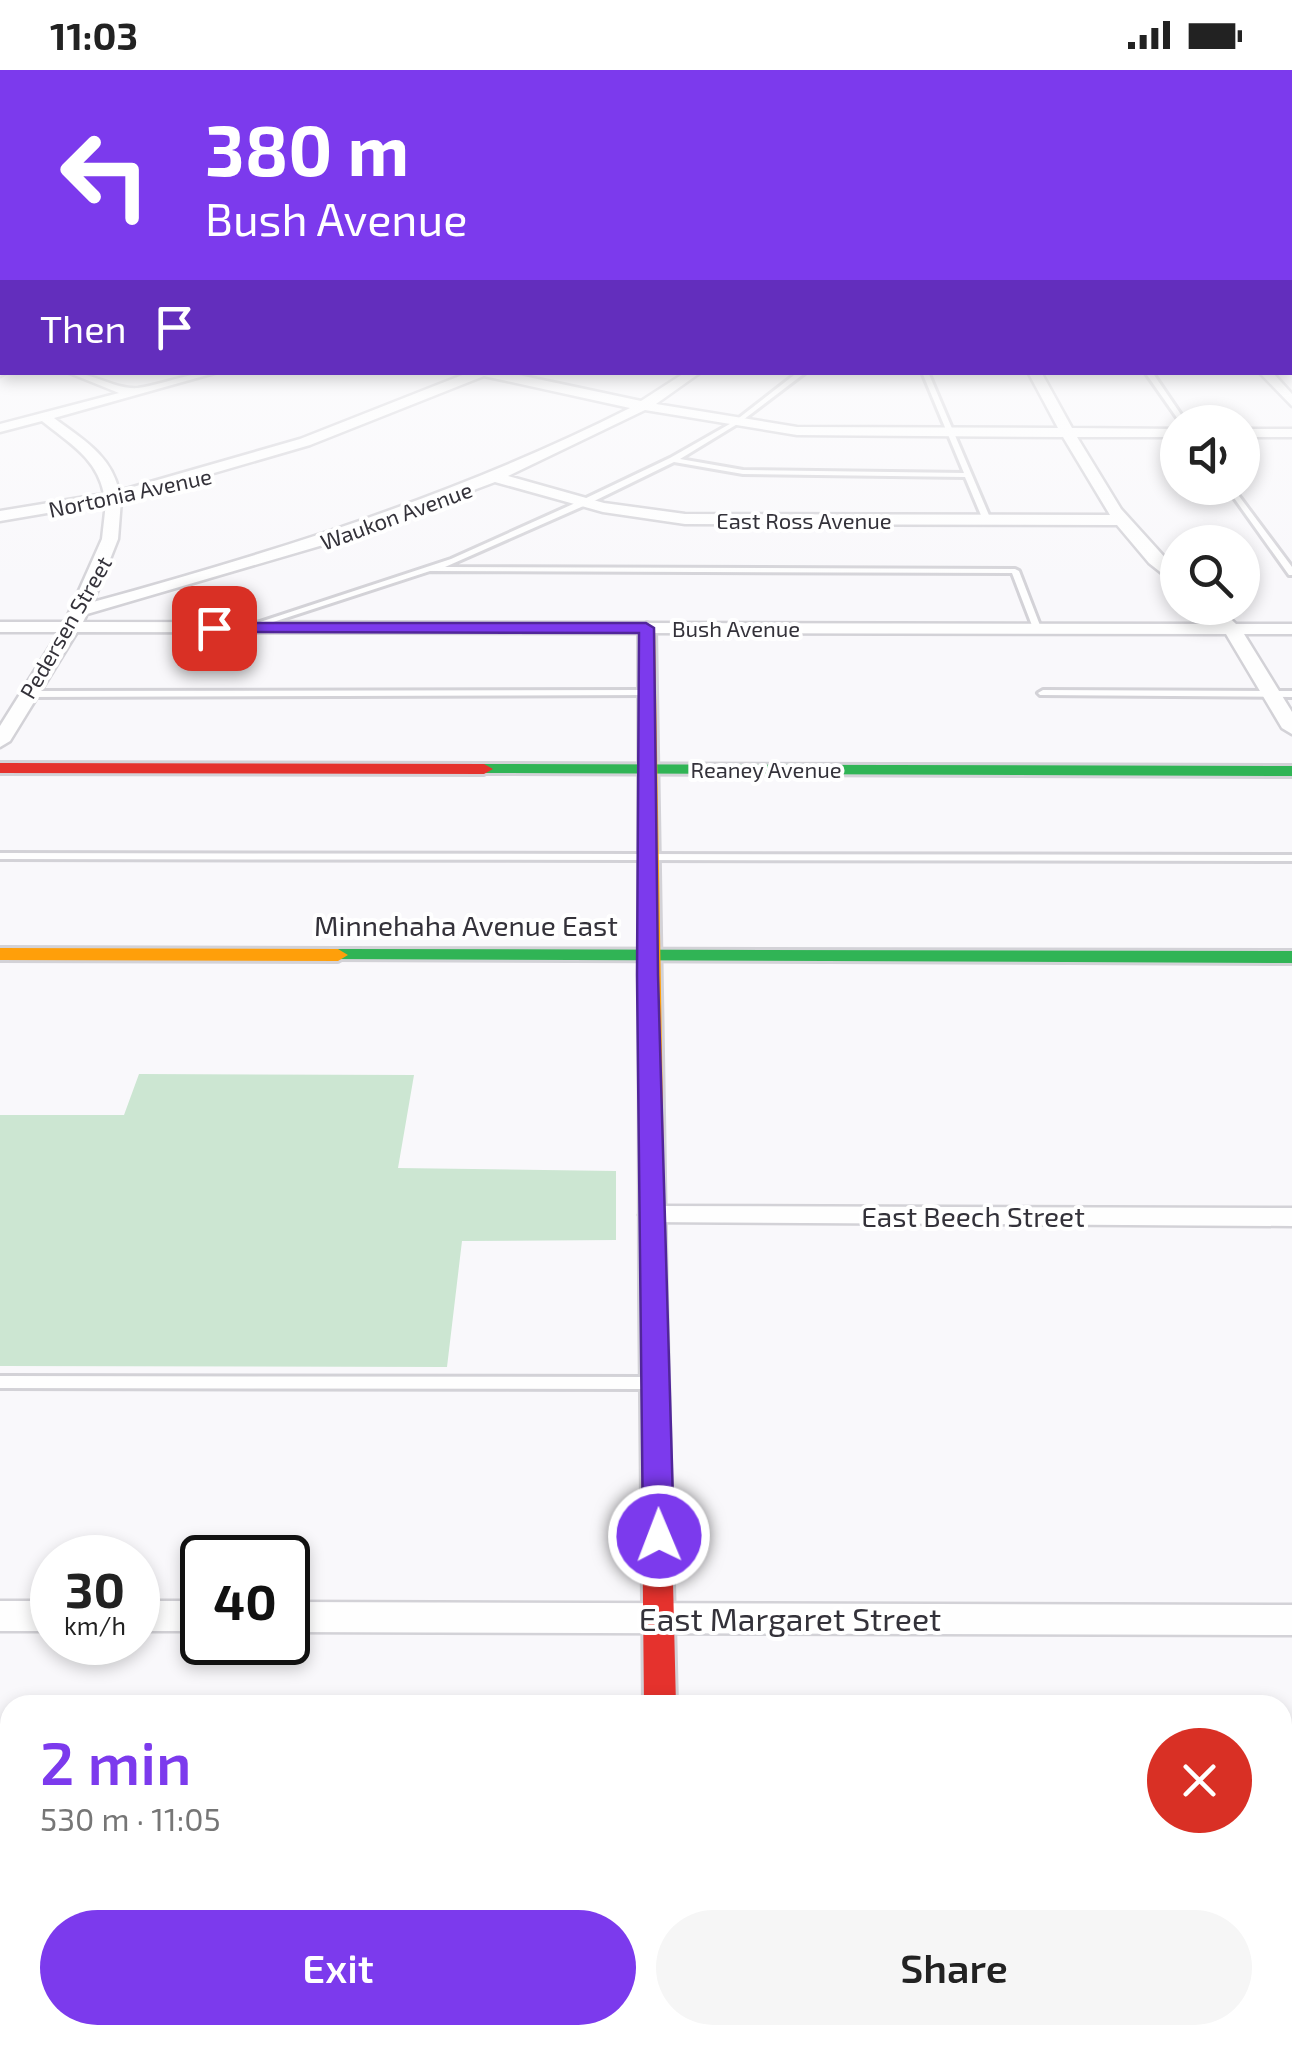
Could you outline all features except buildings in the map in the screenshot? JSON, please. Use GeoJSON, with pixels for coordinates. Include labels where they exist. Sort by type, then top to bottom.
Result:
{"type":"FeatureCollection","features":[{"type":"Feature","properties":{"kind":"street"},"geometry":{"type":"LineString","coordinates":[[0,428],[79,409]]}},
{"type":"Feature","properties":{"kind":"street","name":"Nortonia Avenue"},"geometry":{"type":"LineString","coordinates":[[0,516],[115,499],[244,466],[389,409]]}},
{"type":"Feature","properties":{"kind":"street","name":"Waukon Avenue"},"geometry":{"type":"LineString","coordinates":[[73,619],[339,538],[495,477],[639,409]]}},
{"type":"Feature","properties":{"kind":"street"},"geometry":{"type":"LineString","coordinates":[[664,409],[830,433],[1160,434]]}},
{"type":"Feature","properties":{"kind":"street"},"geometry":{"type":"LineString","coordinates":[[1056,409],[1118,520],[1139,549],[1160,566]]}},
{"type":"Feature","properties":{"kind":"street"},"geometry":{"type":"LineString","coordinates":[[46,418],[97,460],[115,499]]}},
{"type":"Feature","properties":{"kind":"street"},"geometry":{"type":"LineString","coordinates":[[1260,433],[1292,433]]}},
{"type":"Feature","properties":{"kind":"street","name":"East Ross Avenue"},"geometry":{"type":"LineString","coordinates":[[495,477],[654,516],[707,520],[1118,520]]}},
{"type":"Feature","properties":{"kind":"street","name":"Pedersen Street"},"geometry":{"type":"LineString","coordinates":[[0,741],[106,560],[116,518],[115,499]]}},
{"type":"Feature","properties":{"kind":"street","name":"Bush Avenue"},"geometry":{"type":"LineString","coordinates":[[0,627],[73,619],[247,628],[1292,629]]}},
{"type":"Feature","properties":{"kind":"street"},"geometry":{"type":"LineString","coordinates":[[1228,625],[1292,728]]}},
{"type":"Feature","properties":{"kind":"street"},"geometry":{"type":"LineString","coordinates":[[646,628],[647,956],[660,1695]]}},
{"type":"Feature","properties":{"kind":"street","name":"Reaney Avenue"},"geometry":{"type":"LineString","coordinates":[[0,768],[1292,770]]}},
{"type":"Feature","properties":{"kind":"street","name":"Minnehaha Avenue East"},"geometry":{"type":"LineString","coordinates":[[0,954],[1292,957]]}},
{"type":"Feature","properties":{"kind":"street","name":"East Beech Street"},"geometry":{"type":"LineString","coordinates":[[653,1216],[1292,1217]]}},
{"type":"Feature","properties":{"kind":"street"},"geometry":{"type":"LineString","coordinates":[[0,1616],[30,1616]]}},
{"type":"Feature","properties":{"kind":"street","name":"East Margaret Street"},"geometry":{"type":"LineString","coordinates":[[310,1617],[1292,1620]]}},
{"type":"Feature","properties":{"kind":"lane"},"geometry":{"type":"LineString","coordinates":[[247,628],[431,569],[673,460],[755,409]]}},
{"type":"Feature","properties":{"kind":"lane"},"geometry":{"type":"LineString","coordinates":[[941,409],[988,520]]}},
{"type":"Feature","properties":{"kind":"lane"},"geometry":{"type":"LineString","coordinates":[[673,460],[743,472],[968,475]]}},
{"type":"Feature","properties":{"kind":"lane"},"geometry":{"type":"LineString","coordinates":[[1242,505],[1292,573]]}},
{"type":"Feature","properties":{"kind":"lane"},"geometry":{"type":"LineString","coordinates":[[431,569],[1015,572],[1037,628]]}},
{"type":"Feature","properties":{"kind":"lane"},"geometry":{"type":"LineString","coordinates":[[1043,693],[1292,694]]}},
{"type":"Feature","properties":{"kind":"lane"},"geometry":{"type":"LineString","coordinates":[[27,694],[647,694]]}},
{"type":"Feature","properties":{"kind":"lane"},"geometry":{"type":"LineString","coordinates":[[0,856],[1292,858]]}},
{"type":"Feature","properties":{"kind":"lane"},"geometry":{"type":"LineString","coordinates":[[0,1382],[656,1383]]}},
{"type":"Feature","properties":{"kind":"green space"},"geometry":{"type":"Polygon","coordinates":[[[139,1074],[414,1075],[398,1168],[616,1171],[616,1240],[462,1241],[447,1367],[0,1366],[0,1115],[124,1115],[139,1074]]]}},
{"type":"Feature","properties":{"kind":"traffic: fast"},"geometry":{"type":"LineString","coordinates":[[484,769],[1292,771]]}},
{"type":"Feature","properties":{"kind":"traffic: fast"},"geometry":{"type":"LineString","coordinates":[[338,955],[1292,957]]}},
{"type":"Feature","properties":{"kind":"traffic: slow"},"geometry":{"type":"LineString","coordinates":[[647,628],[653,1295]]}},
{"type":"Feature","properties":{"kind":"traffic: slow"},"geometry":{"type":"LineString","coordinates":[[0,954],[338,955]]}},
{"type":"Feature","properties":{"kind":"traffic: jam"},"geometry":{"type":"LineString","coordinates":[[0,768],[484,769]]}},
{"type":"Feature","properties":{"kind":"traffic: jam"},"geometry":{"type":"LineString","coordinates":[[653,1295],[660,1695]]}},
{"type":"Feature","properties":{"kind":"route"},"geometry":{"type":"LineString","coordinates":[[214,628],[646,628],[647,975],[659,1536]]}}]}
